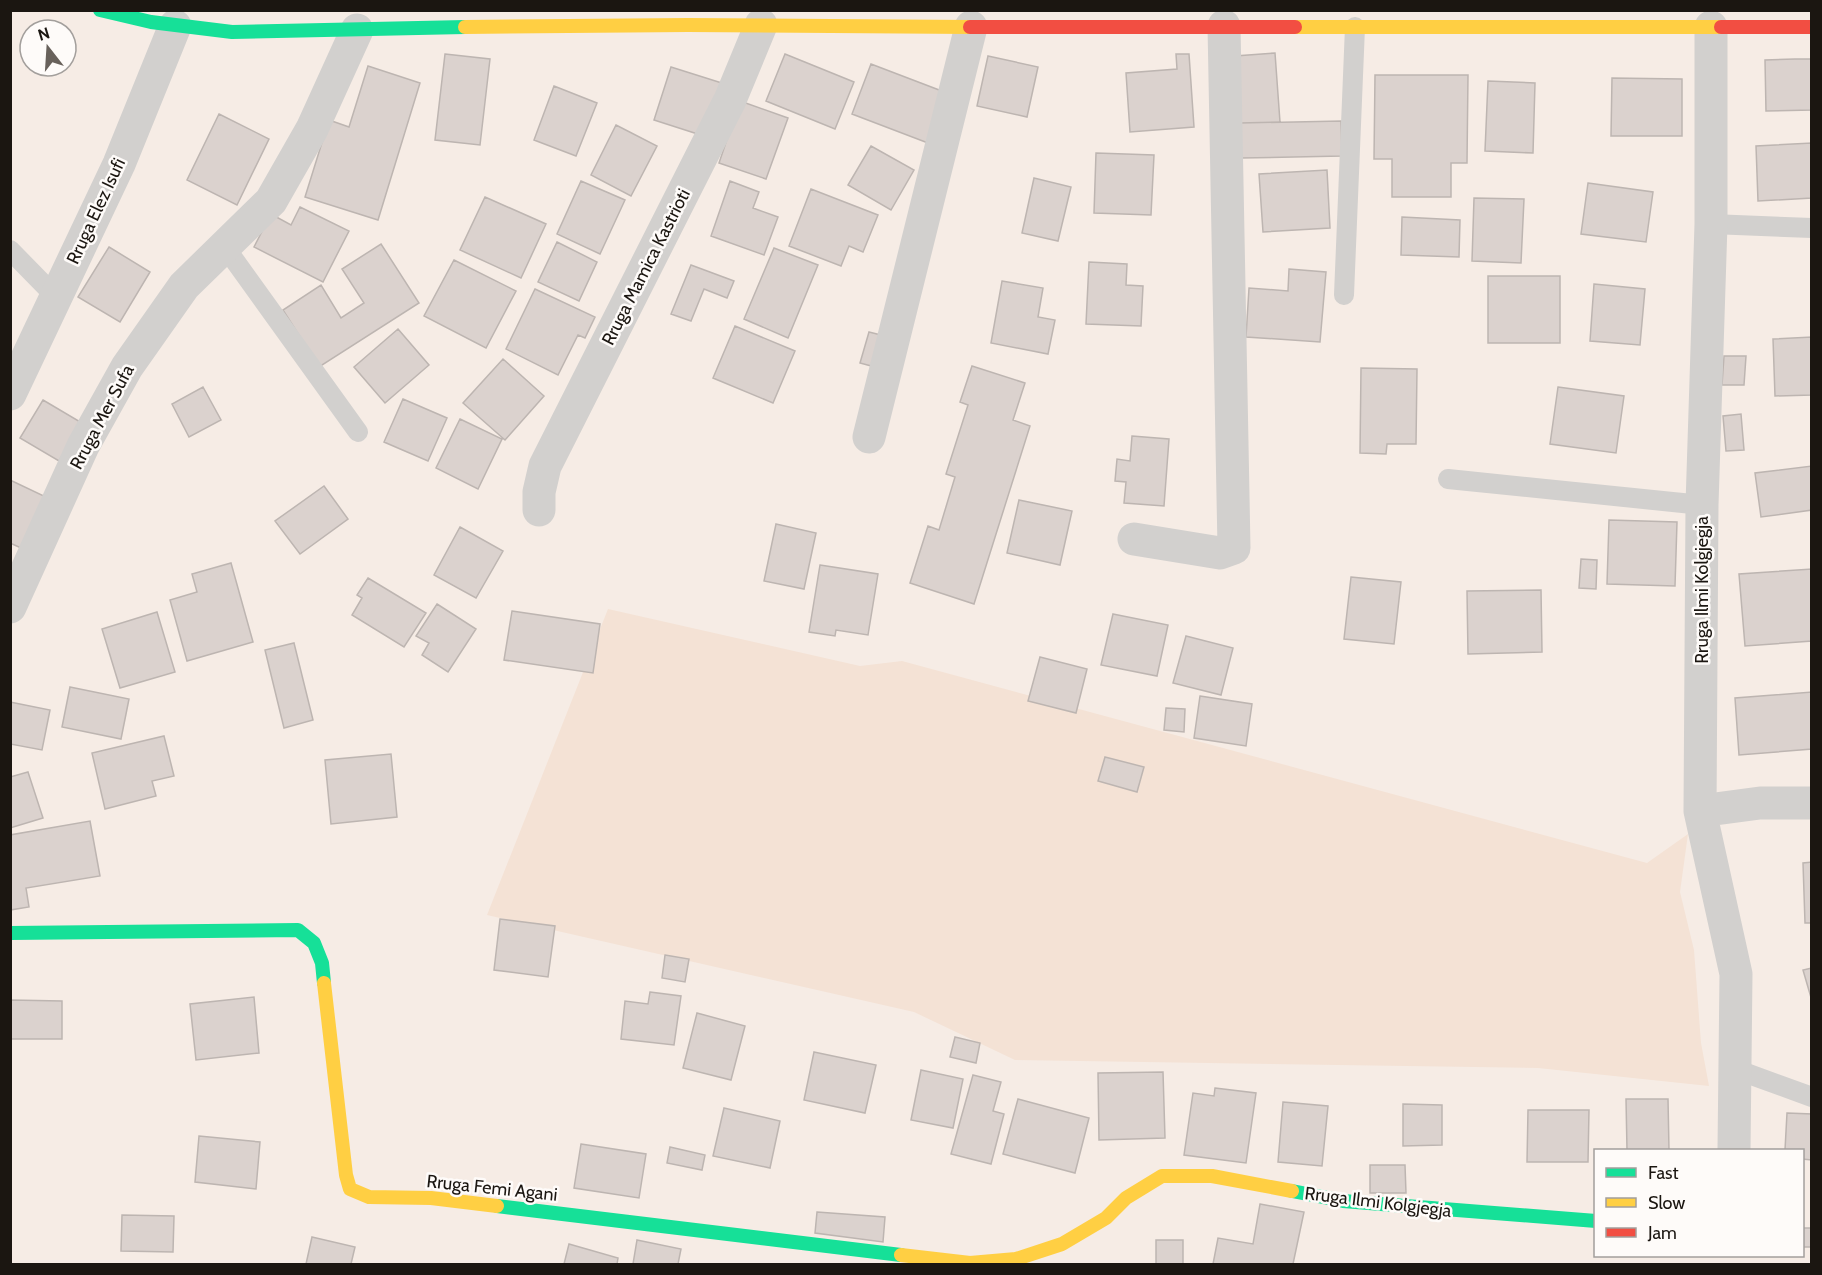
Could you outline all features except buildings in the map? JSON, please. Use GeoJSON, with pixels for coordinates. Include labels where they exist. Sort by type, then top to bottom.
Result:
{"type":"FeatureCollection","features":[{"type":"Feature","properties":{"kind":"street"},"geometry":{"type":"LineString","coordinates":[[100,10],[187,21],[232,32],[761,25],[971,27],[1021,18],[1184,18],[1224,26],[1308,18],[1355,27],[1409,18],[1602,19],[1711,27],[1812,27]]}},
{"type":"Feature","properties":{"kind":"street"},"geometry":{"type":"LineString","coordinates":[[403,28],[411,10]]}},
{"type":"Feature","properties":{"kind":"street","name":"Rruga Elez Isufi"},"geometry":{"type":"LineString","coordinates":[[10,394],[187,21]]}},
{"type":"Feature","properties":{"kind":"street","name":"Rruga Mamica Kastrioti"},"geometry":{"type":"LineString","coordinates":[[539,510],[539,492],[545,466],[730,100],[761,25]]}},
{"type":"Feature","properties":{"kind":"street"},"geometry":{"type":"LineString","coordinates":[[1134,539],[1220,553],[1234,548],[1224,26]]}},
{"type":"Feature","properties":{"kind":"street"},"geometry":{"type":"LineString","coordinates":[[869,436],[971,27]]}},
{"type":"Feature","properties":{"kind":"street","name":"Rruga Ilmi Kolgjegja"},"geometry":{"type":"LineString","coordinates":[[1711,27],[1711,224],[1702,505],[1700,811],[1736,974],[1734,1149]]}},
{"type":"Feature","properties":{"kind":"street","name":"Rruga Mer Sufa"},"geometry":{"type":"LineString","coordinates":[[10,607],[84,446],[127,367],[184,286],[271,201],[312,129],[357,30]]}},
{"type":"Feature","properties":{"kind":"street"},"geometry":{"type":"LineString","coordinates":[[1700,811],[1760,803],[1812,803]]}},
{"type":"Feature","properties":{"kind":"street","name":"Rruga Femi Agani"},"geometry":{"type":"LineString","coordinates":[[10,933],[298,930],[314,943],[322,963],[346,1175],[350,1189],[369,1197],[431,1198],[970,1263],[1016,1259],[1062,1244],[1106,1218],[1126,1198],[1162,1176]]}},
{"type":"Feature","properties":{"kind":"street","name":"Rruga Ilmi Kolgjegja"},"geometry":{"type":"LineString","coordinates":[[1162,1176],[1212,1176],[1343,1201],[1594,1221]]}},
{"type":"Feature","properties":{"kind":"lane"},"geometry":{"type":"LineString","coordinates":[[1344,295],[1355,27]]}},
{"type":"Feature","properties":{"kind":"lane"},"geometry":{"type":"LineString","coordinates":[[1711,224],[1812,228]]}},
{"type":"Feature","properties":{"kind":"lane"},"geometry":{"type":"LineString","coordinates":[[225,248],[358,432]]}},
{"type":"Feature","properties":{"kind":"lane"},"geometry":{"type":"LineString","coordinates":[[10,250],[56,297]]}},
{"type":"Feature","properties":{"kind":"lane"},"geometry":{"type":"LineString","coordinates":[[1448,479],[1702,505]]}},
{"type":"Feature","properties":{"kind":"lane"},"geometry":{"type":"LineString","coordinates":[[1735,1069],[1812,1097]]}},
{"type":"Feature","properties":{"kind":"shaded area"},"geometry":{"type":"Polygon","coordinates":[[[608,609],[860,666],[902,661],[1647,863],[1688,834],[1680,892],[1694,950],[1701,1043],[1709,1086],[1538,1068],[1015,1060],[914,1012],[487,915],[608,609]]]}},
{"type":"Feature","properties":{"kind":"traffic: fast"},"geometry":{"type":"LineString","coordinates":[[100,10],[151,22],[232,32],[465,27]]}},
{"type":"Feature","properties":{"kind":"traffic: fast"},"geometry":{"type":"LineString","coordinates":[[10,933],[298,930],[314,943],[322,963],[324,983]]}},
{"type":"Feature","properties":{"kind":"traffic: fast"},"geometry":{"type":"LineString","coordinates":[[1292,1191],[1343,1201],[1594,1221]]}},
{"type":"Feature","properties":{"kind":"traffic: fast"},"geometry":{"type":"LineString","coordinates":[[497,1206],[901,1255]]}},
{"type":"Feature","properties":{"kind":"traffic: slow"},"geometry":{"type":"LineString","coordinates":[[465,27],[688,25],[970,27]]}},
{"type":"Feature","properties":{"kind":"traffic: slow"},"geometry":{"type":"LineString","coordinates":[[1295,27],[1721,27]]}},
{"type":"Feature","properties":{"kind":"traffic: slow"},"geometry":{"type":"LineString","coordinates":[[324,983],[346,1175],[350,1189],[369,1197],[431,1198],[497,1206]]}},
{"type":"Feature","properties":{"kind":"traffic: slow"},"geometry":{"type":"LineString","coordinates":[[901,1255],[970,1263],[1016,1259],[1062,1244],[1106,1218],[1126,1198],[1162,1176],[1212,1176],[1292,1191]]}},
{"type":"Feature","properties":{"kind":"traffic: jam"},"geometry":{"type":"LineString","coordinates":[[970,27],[1295,27]]}},
{"type":"Feature","properties":{"kind":"traffic: jam"},"geometry":{"type":"LineString","coordinates":[[1721,27],[1812,27]]}}]}
